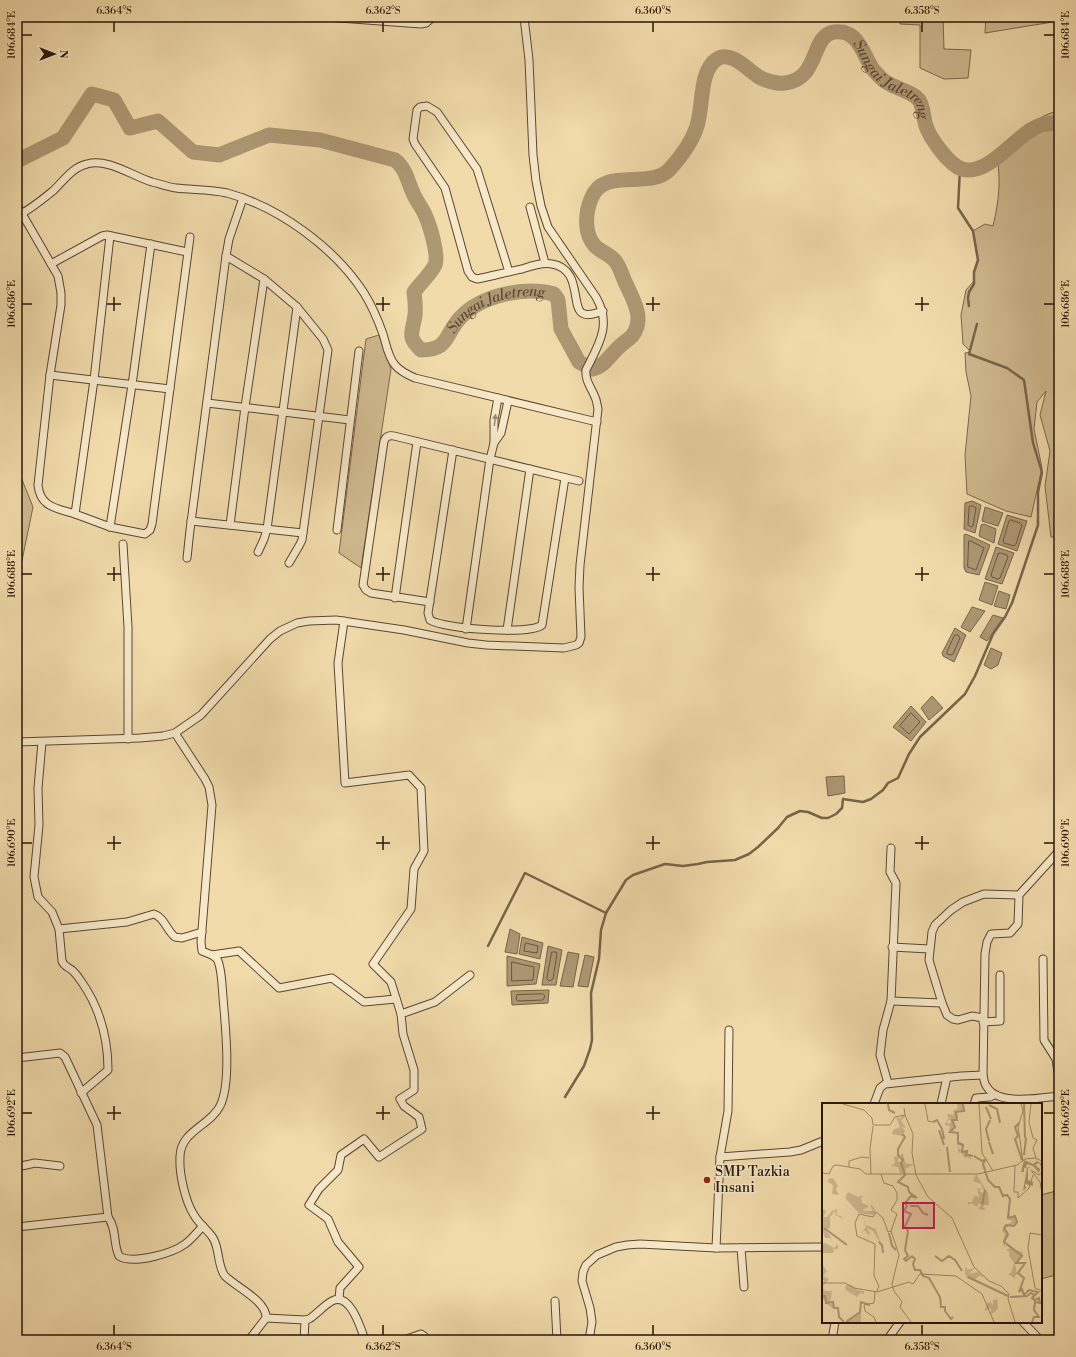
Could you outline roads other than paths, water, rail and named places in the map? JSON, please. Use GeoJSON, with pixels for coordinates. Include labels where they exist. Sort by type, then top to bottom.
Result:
{"type":"FeatureCollection","features":[{"type":"Feature","properties":{"kind":"street"},"geometry":{"type":"LineString","coordinates":[[326,17],[421,24],[426,23],[432,17]]}},
{"type":"Feature","properties":{"kind":"street"},"geometry":{"type":"LineString","coordinates":[[17,742],[128,739],[163,736],[175,733],[201,715],[265,645],[280,631],[288,626],[309,621],[344,621],[486,645],[564,648],[578,644],[581,632],[579,587],[583,540],[597,422],[597,403],[586,379],[586,370],[603,332],[603,311],[596,297],[548,227],[541,206],[533,155],[530,60],[524,17]]}},
{"type":"Feature","properties":{"kind":"street"},"geometry":{"type":"LineString","coordinates":[[509,272],[478,169],[437,112],[427,106],[420,107],[417,110],[413,138],[415,144],[445,188],[468,271],[472,277],[476,279],[509,272],[545,263],[553,264],[563,269],[570,276],[574,286],[578,310],[589,315],[603,311]]}},
{"type":"Feature","properties":{"kind":"street"},"geometry":{"type":"LineString","coordinates":[[19,215],[52,191],[76,168],[86,164],[100,162],[147,180],[175,188],[226,193],[243,198],[274,213],[297,227],[345,268],[364,294],[376,317],[392,360],[402,372],[415,378],[597,422]]}},
{"type":"Feature","properties":{"kind":"street"},"geometry":{"type":"LineString","coordinates":[[187,558],[226,256],[231,234],[243,198]]}},
{"type":"Feature","properties":{"kind":"street"},"geometry":{"type":"LineString","coordinates":[[17,205],[19,215],[58,276],[61,293],[61,306],[50,375],[38,485],[39,491],[44,502],[48,505],[110,527],[145,534],[150,530],[152,524],[190,237]]}},
{"type":"Feature","properties":{"kind":"street"},"geometry":{"type":"LineString","coordinates":[[530,207],[545,263]]}},
{"type":"Feature","properties":{"kind":"street"},"geometry":{"type":"LineString","coordinates":[[51,264],[102,236],[110,236],[187,252]]}},
{"type":"Feature","properties":{"kind":"street"},"geometry":{"type":"LineString","coordinates":[[75,514],[94,380],[110,236]]}},
{"type":"Feature","properties":{"kind":"street"},"geometry":{"type":"LineString","coordinates":[[110,527],[132,385],[151,244]]}},
{"type":"Feature","properties":{"kind":"street"},"geometry":{"type":"LineString","coordinates":[[226,256],[264,280],[297,306],[323,339],[328,350],[303,533],[299,546],[288,563]]}},
{"type":"Feature","properties":{"kind":"street"},"geometry":{"type":"LineString","coordinates":[[230,525],[245,408],[264,280]]}},
{"type":"Feature","properties":{"kind":"street"},"geometry":{"type":"LineString","coordinates":[[258,552],[264,540],[267,529],[297,306]]}},
{"type":"Feature","properties":{"kind":"street"},"geometry":{"type":"LineString","coordinates":[[337,530],[359,351]]}},
{"type":"Feature","properties":{"kind":"street"},"geometry":{"type":"LineString","coordinates":[[50,375],[170,389]]}},
{"type":"Feature","properties":{"kind":"street"},"geometry":{"type":"LineString","coordinates":[[466,628],[490,459],[494,443],[494,420],[498,398]]}},
{"type":"Feature","properties":{"kind":"street"},"geometry":{"type":"LineString","coordinates":[[494,443],[501,433],[508,401]]}},
{"type":"Feature","properties":{"kind":"street"},"geometry":{"type":"LineString","coordinates":[[207,403],[350,420]]}},
{"type":"Feature","properties":{"kind":"street"},"geometry":{"type":"LineString","coordinates":[[430,602],[395,598],[372,593],[366,590],[363,585],[384,441],[388,436],[392,435],[579,481]]}},
{"type":"Feature","properties":{"kind":"street"},"geometry":{"type":"LineString","coordinates":[[395,598],[417,442]]}},
{"type":"Feature","properties":{"kind":"street"},"geometry":{"type":"LineString","coordinates":[[453,450],[428,613],[432,621],[466,628],[507,630],[541,627],[543,624],[565,478]]}},
{"type":"Feature","properties":{"kind":"street"},"geometry":{"type":"LineString","coordinates":[[507,630],[530,469]]}},
{"type":"Feature","properties":{"kind":"street"},"geometry":{"type":"LineString","coordinates":[[191,521],[303,533]]}},
{"type":"Feature","properties":{"kind":"street"},"geometry":{"type":"LineString","coordinates":[[123,544],[128,627],[128,739]]}},
{"type":"Feature","properties":{"kind":"street"},"geometry":{"type":"LineString","coordinates":[[338,1299],[340,1288],[359,1267],[338,1242],[328,1218],[309,1205],[319,1189],[338,1170],[341,1156],[364,1139],[379,1157],[422,1128],[419,1116],[404,1106],[400,1099],[414,1090],[414,1070],[403,1034],[401,1014],[391,982],[373,964],[411,909],[414,869],[424,851],[421,788],[409,775],[345,783],[338,663],[344,621]]}},
{"type":"Feature","properties":{"kind":"street"},"geometry":{"type":"LineString","coordinates":[[175,733],[205,779],[211,794],[212,805],[202,932],[202,951],[212,955],[218,960],[222,979],[227,1043],[224,1093],[219,1108],[189,1135],[183,1144],[180,1156],[180,1172],[191,1211],[213,1238],[218,1250],[223,1273],[252,1296],[265,1309],[266,1318],[249,1340]]}},
{"type":"Feature","properties":{"kind":"street"},"geometry":{"type":"LineString","coordinates":[[42,742],[38,788],[39,825],[34,877],[38,897],[52,912],[59,929],[62,962],[76,974],[94,1003],[102,1020],[107,1048],[108,1070],[81,1093]]}},
{"type":"Feature","properties":{"kind":"street"},"geometry":{"type":"LineString","coordinates":[[888,1083],[880,1055],[883,1030],[891,1001],[892,947],[896,883],[890,872],[891,848]]}},
{"type":"Feature","properties":{"kind":"street"},"geometry":{"type":"LineString","coordinates":[[994,1095],[986,1087],[983,1075],[983,1020],[985,954],[987,942],[991,934],[1010,933],[1018,924],[1019,895],[1059,851]]}},
{"type":"Feature","properties":{"kind":"street"},"geometry":{"type":"LineString","coordinates":[[1000,975],[1000,1021],[983,1020],[976,1016],[958,1020],[953,1019],[947,1015],[942,1004],[929,962],[932,932],[935,925],[951,910],[964,902],[984,894],[1019,895]]}},
{"type":"Feature","properties":{"kind":"street"},"geometry":{"type":"LineString","coordinates":[[59,929],[127,922],[154,914],[158,916],[175,937],[182,938],[202,932]]}},
{"type":"Feature","properties":{"kind":"street"},"geometry":{"type":"LineString","coordinates":[[892,947],[929,950]]}},
{"type":"Feature","properties":{"kind":"street"},"geometry":{"type":"LineString","coordinates":[[212,955],[239,952],[279,988],[332,978],[364,1002],[396,999]]}},
{"type":"Feature","properties":{"kind":"street"},"geometry":{"type":"LineString","coordinates":[[1043,959],[1044,1040],[1056,1059],[1059,1078]]}},
{"type":"Feature","properties":{"kind":"street"},"geometry":{"type":"LineString","coordinates":[[401,1014],[435,1002],[470,975]]}},
{"type":"Feature","properties":{"kind":"street"},"geometry":{"type":"LineString","coordinates":[[891,1001],[942,1004]]}},
{"type":"Feature","properties":{"kind":"street"},"geometry":{"type":"LineString","coordinates":[[716,1248],[720,1157],[728,1111],[729,1030]]}},
{"type":"Feature","properties":{"kind":"street"},"geometry":{"type":"LineString","coordinates":[[17,1058],[60,1053],[63,1054],[98,1125],[108,1217],[112,1224],[119,1256],[126,1259],[147,1258],[166,1253],[176,1249],[189,1240],[203,1226]]}},
{"type":"Feature","properties":{"kind":"street"},"geometry":{"type":"LineString","coordinates":[[874,1103],[882,1086],[888,1083],[983,1075]]}},
{"type":"Feature","properties":{"kind":"street"},"geometry":{"type":"LineString","coordinates":[[941,1103],[947,1077]]}},
{"type":"Feature","properties":{"kind":"street"},"geometry":{"type":"LineString","coordinates":[[974,1103],[976,1098],[990,1097],[994,1095],[1016,1099],[1059,1096]]}},
{"type":"Feature","properties":{"kind":"street"},"geometry":{"type":"LineString","coordinates":[[720,1157],[790,1152],[801,1150],[822,1140]]}},
{"type":"Feature","properties":{"kind":"street"},"geometry":{"type":"LineString","coordinates":[[17,1167],[35,1163],[60,1166]]}},
{"type":"Feature","properties":{"kind":"street"},"geometry":{"type":"LineString","coordinates":[[17,1227],[108,1217]]}},
{"type":"Feature","properties":{"kind":"street"},"geometry":{"type":"LineString","coordinates":[[590,1340],[592,1322],[582,1276],[586,1265],[598,1255],[616,1247],[640,1244],[716,1248],[822,1247]]}},
{"type":"Feature","properties":{"kind":"street"},"geometry":{"type":"LineString","coordinates":[[741,1248],[744,1287]]}},
{"type":"Feature","properties":{"kind":"street"},"geometry":{"type":"LineString","coordinates":[[266,1318],[305,1320],[314,1316],[333,1300],[338,1299],[346,1303],[354,1312],[365,1340]]}},
{"type":"Feature","properties":{"kind":"street"},"geometry":{"type":"LineString","coordinates":[[555,1301],[557,1340]]}},
{"type":"Feature","properties":{"kind":"street"},"geometry":{"type":"LineString","coordinates":[[304,1340],[305,1320]]}},
{"type":"Feature","properties":{"kind":"street"},"geometry":{"type":"LineString","coordinates":[[832,1340],[835,1323]]}},
{"type":"Feature","properties":{"kind":"street"},"geometry":{"type":"LineString","coordinates":[[887,1340],[899,1323]]}},
{"type":"Feature","properties":{"kind":"street"},"geometry":{"type":"LineString","coordinates":[[1024,1323],[1040,1340]]}},
{"type":"Feature","properties":{"kind":"street"},"geometry":{"type":"LineString","coordinates":[[404,1340],[421,1334],[426,1340]]}},
{"type":"Feature","properties":{"kind":"water"},"geometry":{"type":"Polygon","coordinates":[[[972,501],[981,505],[975,533],[964,529],[965,503],[972,501]]]}},
{"type":"Feature","properties":{"kind":"water"},"geometry":{"type":"Polygon","coordinates":[[[985,507],[1003,513],[998,526],[982,521],[985,507]]]}},
{"type":"Feature","properties":{"kind":"water"},"geometry":{"type":"Polygon","coordinates":[[[1007,515],[1027,521],[1017,551],[998,544],[1007,515]]]}},
{"type":"Feature","properties":{"kind":"water"},"geometry":{"type":"Polygon","coordinates":[[[984,524],[996,529],[994,543],[979,536],[981,525],[984,524]]]}},
{"type":"Feature","properties":{"kind":"water"},"geometry":{"type":"Polygon","coordinates":[[[966,534],[990,545],[979,575],[966,572],[964,568],[964,535],[966,534]]]}},
{"type":"Feature","properties":{"kind":"water"},"geometry":{"type":"Polygon","coordinates":[[[996,547],[1014,553],[1002,584],[985,579],[996,547]]]}},
{"type":"Feature","properties":{"kind":"water"},"geometry":{"type":"Polygon","coordinates":[[[985,582],[998,586],[992,605],[979,600],[985,582]]]}},
{"type":"Feature","properties":{"kind":"water"},"geometry":{"type":"Polygon","coordinates":[[[999,591],[1010,595],[1006,609],[994,606],[999,591]]]}},
{"type":"Feature","properties":{"kind":"water"},"geometry":{"type":"Polygon","coordinates":[[[972,607],[985,611],[970,632],[961,627],[972,607]]]}},
{"type":"Feature","properties":{"kind":"water"},"geometry":{"type":"Polygon","coordinates":[[[993,615],[1003,618],[987,641],[980,637],[993,615]]]}},
{"type":"Feature","properties":{"kind":"water"},"geometry":{"type":"Polygon","coordinates":[[[955,628],[966,635],[954,662],[943,656],[942,653],[955,628]]]}},
{"type":"Feature","properties":{"kind":"water"},"geometry":{"type":"Polygon","coordinates":[[[991,648],[1002,653],[998,665],[991,669],[984,665],[991,648]]]}},
{"type":"Feature","properties":{"kind":"water"},"geometry":{"type":"Polygon","coordinates":[[[932,696],[943,708],[929,720],[921,708],[932,696]]]}},
{"type":"Feature","properties":{"kind":"water"},"geometry":{"type":"Polygon","coordinates":[[[911,706],[926,722],[911,741],[893,727],[911,706]]]}},
{"type":"Feature","properties":{"kind":"water"},"geometry":{"type":"Polygon","coordinates":[[[844,776],[845,793],[828,796],[826,777],[844,776]]]}},
{"type":"Feature","properties":{"kind":"water"},"geometry":{"type":"Polygon","coordinates":[[[510,929],[520,934],[517,954],[505,952],[510,929]]]}},
{"type":"Feature","properties":{"kind":"water"},"geometry":{"type":"Polygon","coordinates":[[[522,937],[543,943],[540,959],[519,954],[522,937]]]}},
{"type":"Feature","properties":{"kind":"water"},"geometry":{"type":"Polygon","coordinates":[[[548,946],[562,950],[556,985],[542,985],[548,946]]]}},
{"type":"Feature","properties":{"kind":"water"},"geometry":{"type":"Polygon","coordinates":[[[568,952],[579,954],[573,987],[560,986],[568,952]]]}},
{"type":"Feature","properties":{"kind":"water"},"geometry":{"type":"Polygon","coordinates":[[[585,955],[594,957],[588,987],[578,986],[585,955]]]}},
{"type":"Feature","properties":{"kind":"water"},"geometry":{"type":"Polygon","coordinates":[[[507,956],[540,964],[536,984],[507,986],[507,956]]]}},
{"type":"Feature","properties":{"kind":"water"},"geometry":{"type":"Polygon","coordinates":[[[549,990],[548,1003],[512,1005],[511,991],[549,990]]]}},
{"type":"Feature","properties":{"kind":"waterway","name":"Sungai Jaletreng"},"geometry":{"type":"LineString","coordinates":[[17,161],[63,138],[92,94],[114,100],[130,128],[158,121],[193,152],[219,155],[269,135],[320,140],[395,160],[402,167],[415,198],[425,214],[432,234],[436,255],[435,265],[414,292],[415,312],[412,337],[416,345],[421,350],[437,348],[445,341],[460,318],[479,303],[504,294],[530,291],[542,292],[554,294],[558,300],[561,329],[579,362],[592,369],[600,366],[632,336],[638,324],[638,317],[635,304],[618,265],[611,257],[595,246],[589,236],[587,230],[587,217],[591,199],[597,189],[605,183],[660,176],[669,170],[684,151],[694,134],[700,112],[704,81],[711,65],[717,59],[722,57],[734,59],[768,81],[785,83],[796,80],[804,74],[810,66],[821,41],[826,35],[834,32],[849,34],[858,43],[872,68],[881,78],[919,100],[922,106],[926,126],[931,137],[946,157],[962,169],[972,170],[983,166],[1003,153],[1032,129],[1043,124],[1059,123]]}},
{"type":"Feature","properties":{"kind":"waterway"},"geometry":{"type":"LineString","coordinates":[[960,169],[958,208],[973,231],[978,260],[974,272],[974,284],[969,292],[969,306]]}},
{"type":"Feature","properties":{"kind":"waterway"},"geometry":{"type":"LineString","coordinates":[[565,1097],[584,1066],[590,1049],[592,1040],[591,993],[599,959],[601,930],[606,913],[626,880],[633,875],[665,864],[683,866],[707,862],[735,860],[749,854],[778,828],[787,817],[800,811],[808,812],[822,818],[828,818],[836,814],[842,808],[843,799],[863,802],[871,799],[883,790],[888,783],[898,778],[909,754],[920,737],[965,694],[975,676],[993,634],[1005,617],[1012,603],[1038,525],[1038,492],[1042,472],[1033,443],[1024,380],[1007,368],[969,354],[977,324]]}},
{"type":"Feature","properties":{"kind":"waterway"},"geometry":{"type":"LineString","coordinates":[[488,946],[525,873],[606,913]]}},
{"type":"Feature","properties":{"kind":"place","name":"SMP Tazkia Insani"},"geometry":{"type":"Point","coordinates":[707,1180]}}]}
